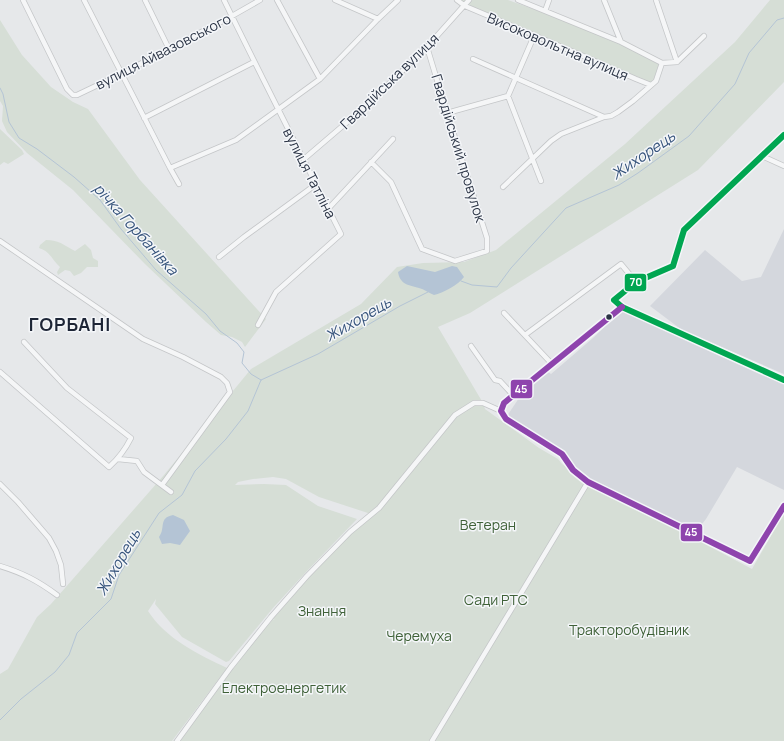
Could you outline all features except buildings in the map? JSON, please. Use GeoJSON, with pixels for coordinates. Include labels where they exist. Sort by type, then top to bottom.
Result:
{"type":"FeatureCollection","features":[{"type":"Feature","properties":{"kind":"street","name":"вулиця Айвазовського"},"geometry":{"type":"LineString","coordinates":[[23,0],[67,89],[73,95],[77,95],[121,74],[260,0]]}},
{"type":"Feature","properties":{"kind":"street"},"geometry":{"type":"LineString","coordinates":[[84,0],[179,184]]}},
{"type":"Feature","properties":{"kind":"street"},"geometry":{"type":"LineString","coordinates":[[145,0],[169,49]]}},
{"type":"Feature","properties":{"kind":"street","name":"вулиця Татліна"},"geometry":{"type":"LineString","coordinates":[[224,0],[341,234],[276,292],[258,325]]}},
{"type":"Feature","properties":{"kind":"street"},"geometry":{"type":"LineString","coordinates":[[277,0],[320,79]]}},
{"type":"Feature","properties":{"kind":"street"},"geometry":{"type":"LineString","coordinates":[[335,0],[378,19]]}},
{"type":"Feature","properties":{"kind":"street"},"geometry":{"type":"LineString","coordinates":[[170,168],[236,140],[278,110],[320,79],[398,0]]}},
{"type":"Feature","properties":{"kind":"street","name":"Високовольтна вулиця"},"geometry":{"type":"LineString","coordinates":[[458,0],[465,6],[636,80],[651,85]]}},
{"type":"Feature","properties":{"kind":"street","name":"Гвардійська вулиця"},"geometry":{"type":"LineString","coordinates":[[304,159],[366,106],[427,46],[469,0]]}},
{"type":"Feature","properties":{"kind":"street","name":"Високовольтна вулиця"},"geometry":{"type":"LineString","coordinates":[[518,0],[621,42],[662,63]]}},
{"type":"Feature","properties":{"kind":"street"},"geometry":{"type":"LineString","coordinates":[[544,11],[550,0]]}},
{"type":"Feature","properties":{"kind":"street"},"geometry":{"type":"LineString","coordinates":[[604,0],[621,42]]}},
{"type":"Feature","properties":{"kind":"street"},"geometry":{"type":"LineString","coordinates":[[656,0],[676,62]]}},
{"type":"Feature","properties":{"kind":"street"},"geometry":{"type":"LineString","coordinates":[[534,36],[508,96],[541,182]]}},
{"type":"Feature","properties":{"kind":"street"},"geometry":{"type":"LineString","coordinates":[[503,187],[551,141],[561,134],[604,116],[611,116],[633,101],[656,81],[662,63],[676,62],[704,36]]}},
{"type":"Feature","properties":{"kind":"street","name":"Гвардійський провулок"},"geometry":{"type":"LineString","coordinates":[[371,162],[391,182],[422,249],[455,261],[487,251],[487,238],[427,46]]}},
{"type":"Feature","properties":{"kind":"street"},"geometry":{"type":"LineString","coordinates":[[473,59],[604,116]]}},
{"type":"Feature","properties":{"kind":"street"},"geometry":{"type":"LineString","coordinates":[[144,118],[254,62]]}},
{"type":"Feature","properties":{"kind":"street"},"geometry":{"type":"LineString","coordinates":[[447,113],[508,96]]}},
{"type":"Feature","properties":{"kind":"street"},"geometry":{"type":"LineString","coordinates":[[784,135],[684,230],[673,266],[636,282],[614,300],[622,307],[784,380]]}},
{"type":"Feature","properties":{"kind":"street"},"geometry":{"type":"LineString","coordinates":[[328,209],[393,138]]}},
{"type":"Feature","properties":{"kind":"street"},"geometry":{"type":"LineString","coordinates":[[762,156],[784,166]]}},
{"type":"Feature","properties":{"kind":"street"},"geometry":{"type":"LineString","coordinates":[[219,257],[311,188],[315,182]]}},
{"type":"Feature","properties":{"kind":"street"},"geometry":{"type":"LineString","coordinates":[[0,241],[144,339],[183,357],[220,377],[227,383],[230,392],[162,485]]}},
{"type":"Feature","properties":{"kind":"street"},"geometry":{"type":"LineString","coordinates":[[525,335],[622,264],[636,282]]}},
{"type":"Feature","properties":{"kind":"street"},"geometry":{"type":"LineString","coordinates":[[501,411],[504,403],[513,395],[622,307]]}},
{"type":"Feature","properties":{"kind":"street"},"geometry":{"type":"LineString","coordinates":[[504,313],[552,364]]}},
{"type":"Feature","properties":{"kind":"street"},"geometry":{"type":"LineString","coordinates":[[0,372],[109,467],[126,449],[131,438],[67,388],[24,342]]}},
{"type":"Feature","properties":{"kind":"street"},"geometry":{"type":"LineString","coordinates":[[471,346],[495,380],[500,381],[513,395]]}},
{"type":"Feature","properties":{"kind":"street"},"geometry":{"type":"LineString","coordinates":[[178,741],[231,667],[271,617],[307,576],[350,532],[379,508],[455,416],[474,402],[483,403],[501,411],[506,418],[562,454],[573,470],[588,482],[750,562],[784,506]]}},
{"type":"Feature","properties":{"kind":"street"},"geometry":{"type":"LineString","coordinates":[[118,459],[137,461],[144,472],[171,492]]}},
{"type":"Feature","properties":{"kind":"street"},"geometry":{"type":"LineString","coordinates":[[432,741],[588,482]]}},
{"type":"Feature","properties":{"kind":"street"},"geometry":{"type":"LineString","coordinates":[[0,484],[18,502],[49,538],[61,564],[63,584]]}},
{"type":"Feature","properties":{"kind":"street"},"geometry":{"type":"LineString","coordinates":[[0,566],[36,580],[57,595]]}},
{"type":"Feature","properties":{"kind":"shaded area"},"geometry":{"type":"Polygon","coordinates":[[[784,229],[784,374],[682,330],[650,306],[705,250],[742,281],[761,277],[784,229]]]}},
{"type":"Feature","properties":{"kind":"shaded area"},"geometry":{"type":"Polygon","coordinates":[[[622,310],[784,382],[784,490],[737,467],[706,519],[695,533],[588,481],[574,469],[563,454],[507,416],[521,395],[548,372],[551,374],[593,338],[622,310]]]}},
{"type":"Feature","properties":{"kind":"green space"},"geometry":{"type":"Polygon","coordinates":[[[459,0],[508,0],[618,42],[657,61],[660,67],[656,77],[650,83],[464,5],[459,0]]]}},
{"type":"Feature","properties":{"kind":"green space","name":"Сади РТС"},"geometry":{"type":"Polygon","coordinates":[[[770,0],[784,0],[784,82],[698,170],[470,313],[438,327],[483,403],[485,409],[539,448],[558,459],[562,464],[588,482],[752,569],[784,513],[784,741],[177,741],[270,618],[275,620],[271,617],[343,540],[371,514],[319,497],[286,479],[273,477],[253,479],[238,482],[235,485],[286,485],[318,506],[357,519],[273,608],[229,661],[226,662],[182,637],[155,604],[156,599],[148,611],[164,630],[183,645],[227,668],[172,741],[0,741],[0,674],[8,669],[37,617],[51,604],[164,475],[251,369],[361,304],[397,267],[423,263],[464,262],[496,250],[625,144],[735,42],[770,0]]]}},
{"type":"Feature","properties":{"kind":"green space"},"geometry":{"type":"Polygon","coordinates":[[[0,20],[22,55],[51,87],[73,102],[88,109],[140,180],[266,319],[245,347],[242,342],[232,337],[221,335],[206,322],[145,264],[73,190],[27,153],[7,132],[2,121],[3,106],[0,101],[0,20]]]}},
{"type":"Feature","properties":{"kind":"green space"},"geometry":{"type":"Polygon","coordinates":[[[0,129],[22,150],[24,154],[8,164],[4,162],[0,165],[0,129]]]}},
{"type":"Feature","properties":{"kind":"green space"},"geometry":{"type":"Polygon","coordinates":[[[46,240],[58,242],[75,251],[85,244],[91,250],[93,258],[98,261],[98,267],[87,267],[81,273],[74,276],[70,271],[65,270],[58,275],[57,272],[60,267],[48,253],[39,248],[40,245],[46,240]]]}},
{"type":"Feature","properties":{"kind":"water"},"geometry":{"type":"Polygon","coordinates":[[[407,266],[435,272],[452,266],[457,267],[464,277],[450,288],[434,295],[423,289],[408,285],[401,280],[398,272],[407,266]]]}},
{"type":"Feature","properties":{"kind":"water"},"geometry":{"type":"Polygon","coordinates":[[[173,515],[184,520],[190,531],[180,545],[170,543],[162,544],[159,537],[165,518],[173,515]]]}},
{"type":"Feature","properties":{"kind":"waterway","name":"Жихорець"},"geometry":{"type":"LineString","coordinates":[[461,281],[472,285],[497,287],[511,268],[566,208],[619,185],[689,136],[735,84],[749,53],[777,20],[784,18]]}},
{"type":"Feature","properties":{"kind":"waterway","name":"річка Горбанівка"},"geometry":{"type":"LineString","coordinates":[[0,88],[3,94],[9,122],[19,138],[37,149],[74,177],[100,200],[121,229],[156,270],[206,314],[220,331],[237,343],[244,352],[242,363],[251,374],[261,380]]}},
{"type":"Feature","properties":{"kind":"waterway","name":"Жихорець"},"geometry":{"type":"LineString","coordinates":[[0,720],[21,699],[55,672],[69,655],[77,633],[111,599],[119,575],[159,513],[182,495],[195,471],[226,439],[248,411],[261,380],[318,354],[400,306],[428,292]]}},
{"type":"Feature","properties":{"kind":"transit line","name":"70"},"geometry":{"type":"LineString","coordinates":[[784,135],[684,230],[673,266],[636,282],[614,300],[622,307],[784,380]]}},
{"type":"Feature","properties":{"kind":"transit line","name":"45"},"geometry":{"type":"LineString","coordinates":[[622,307],[504,403],[501,411],[506,419],[562,454],[573,470],[588,482],[750,561],[784,506]]}},
{"type":"Feature","properties":{"kind":"district","name":"ГОРБАНІ"},"geometry":{"type":"Point","coordinates":[70,324]}},
{"type":"Feature","properties":{"kind":"park label","name":"Ветеран"},"geometry":{"type":"Point","coordinates":[488,524]}},
{"type":"Feature","properties":{"kind":"park label","name":"Знання"},"geometry":{"type":"Point","coordinates":[322,610]}},
{"type":"Feature","properties":{"kind":"park label","name":"Тракторобудівник"},"geometry":{"type":"Point","coordinates":[629,629]}},
{"type":"Feature","properties":{"kind":"park label","name":"Черемуха"},"geometry":{"type":"Point","coordinates":[419,635]}},
{"type":"Feature","properties":{"kind":"park label","name":"Електроенергетик"},"geometry":{"type":"Point","coordinates":[284,687]}}]}
